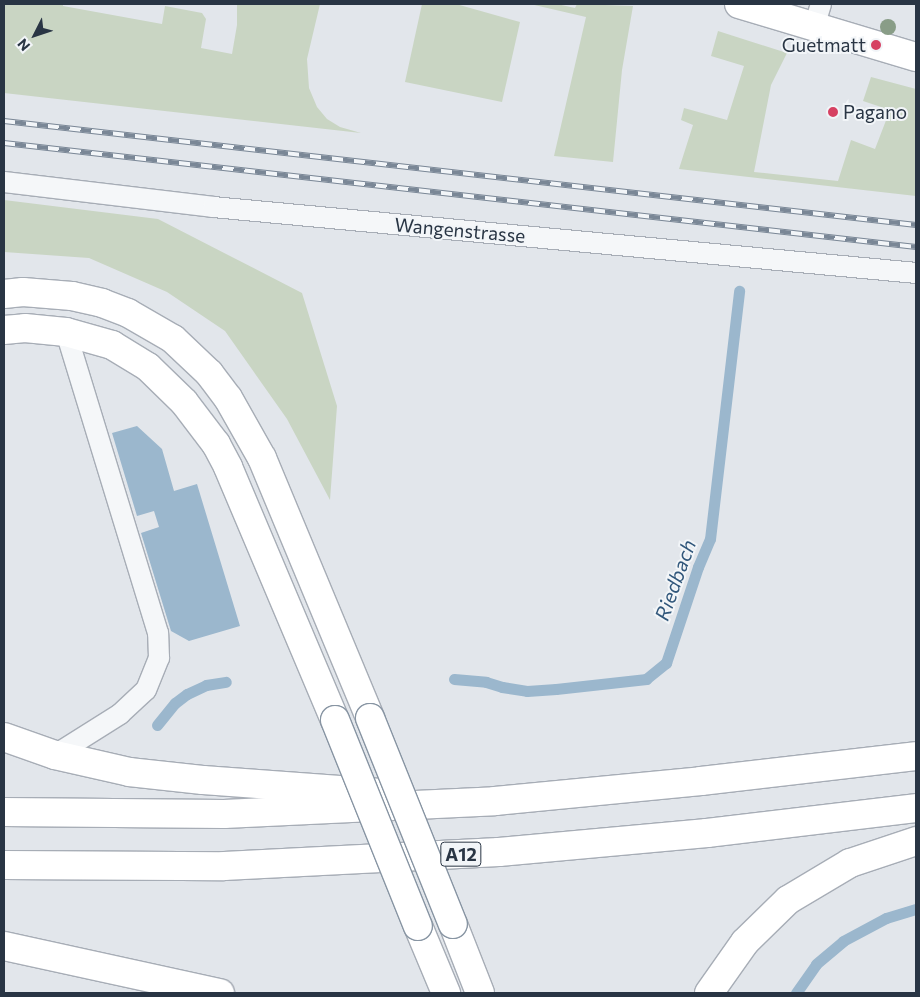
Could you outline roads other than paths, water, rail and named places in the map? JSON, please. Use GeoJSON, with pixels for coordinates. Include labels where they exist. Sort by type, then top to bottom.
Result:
{"type":"FeatureCollection","features":[{"type":"Feature","properties":{"kind":"main road"},"geometry":{"type":"LineString","coordinates":[[739,4],[817,15],[916,57]]}},
{"type":"Feature","properties":{"kind":"main road"},"geometry":{"type":"LineString","coordinates":[[4,294],[46,292],[102,303],[128,313],[173,339],[208,373],[246,427],[262,458],[370,718],[480,993]]}},
{"type":"Feature","properties":{"kind":"main road"},"geometry":{"type":"LineString","coordinates":[[4,330],[32,328],[66,332],[112,345],[148,367],[184,402],[216,444],[244,501],[446,993]]}},
{"type":"Feature","properties":{"kind":"main road"},"geometry":{"type":"LineString","coordinates":[[4,738],[55,755],[129,772],[169,777],[495,801]]}},
{"type":"Feature","properties":{"kind":"main road"},"geometry":{"type":"LineString","coordinates":[[4,812],[224,814],[495,801],[692,782],[916,756]]}},
{"type":"Feature","properties":{"kind":"main road","name":"A12"},"geometry":{"type":"LineString","coordinates":[[4,865],[224,866],[489,853],[716,832],[916,808]]}},
{"type":"Feature","properties":{"kind":"main road"},"geometry":{"type":"LineString","coordinates":[[709,993],[745,942],[788,900],[850,863],[916,840]]}},
{"type":"Feature","properties":{"kind":"main road"},"geometry":{"type":"LineString","coordinates":[[4,946],[220,993]]}},
{"type":"Feature","properties":{"kind":"lane","name":"Wangenstrasse"},"geometry":{"type":"LineString","coordinates":[[4,182],[223,208],[916,273]]}},
{"type":"Feature","properties":{"kind":"lane"},"geometry":{"type":"LineString","coordinates":[[55,755],[120,714],[146,690],[159,658],[158,633],[66,332]]}},
{"type":"Feature","properties":{"kind":"water"},"geometry":{"type":"Polygon","coordinates":[[[137,426],[162,449],[174,491],[197,484],[240,626],[189,641],[171,631],[141,533],[159,527],[154,511],[137,516],[112,433],[137,426]]]}},
{"type":"Feature","properties":{"kind":"waterway","name":"Riedbach"},"geometry":{"type":"LineString","coordinates":[[454,679],[486,682],[527,691],[556,689],[646,679],[666,663],[698,567],[710,539],[739,291]]}},
{"type":"Feature","properties":{"kind":"waterway","name":"Riedbach"},"geometry":{"type":"LineString","coordinates":[[157,725],[175,703],[187,694],[206,685],[226,682]]}},
{"type":"Feature","properties":{"kind":"waterway"},"geometry":{"type":"LineString","coordinates":[[796,993],[816,964],[843,941],[886,918],[916,909]]}},
{"type":"Feature","properties":{"kind":"railway"},"geometry":{"type":"LineString","coordinates":[[4,121],[916,225]]}},
{"type":"Feature","properties":{"kind":"railway"},"geometry":{"type":"LineString","coordinates":[[4,143],[916,247]]}},
{"type":"Feature","properties":{"kind":"place","name":"Guetmatt"},"geometry":{"type":"Point","coordinates":[876,45]}},
{"type":"Feature","properties":{"kind":"place","name":"Pagano"},"geometry":{"type":"Point","coordinates":[833,112]}}]}
